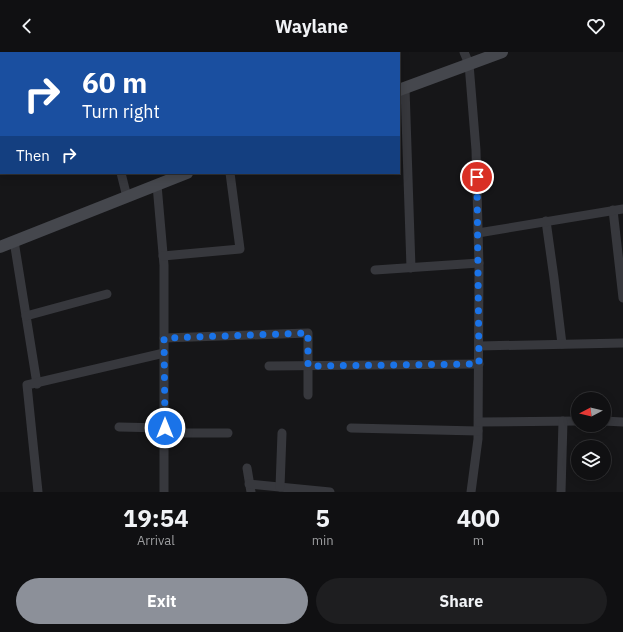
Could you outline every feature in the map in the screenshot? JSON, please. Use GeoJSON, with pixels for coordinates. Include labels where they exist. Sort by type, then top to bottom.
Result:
{"type":"FeatureCollection","features":[{"type":"Feature","properties":{"kind":"main road"},"geometry":{"type":"LineString","coordinates":[[402,89],[502,52]]}},
{"type":"Feature","properties":{"kind":"main road"},"geometry":{"type":"LineString","coordinates":[[0,246],[183,174]]}},
{"type":"Feature","properties":{"kind":"street"},"geometry":{"type":"LineString","coordinates":[[464,52],[468,64],[476,150],[479,263],[479,426],[471,492]]}},
{"type":"Feature","properties":{"kind":"street"},"geometry":{"type":"LineString","coordinates":[[402,89],[411,268]]}},
{"type":"Feature","properties":{"kind":"street"},"geometry":{"type":"LineString","coordinates":[[121,174],[127,197]]}},
{"type":"Feature","properties":{"kind":"street"},"geometry":{"type":"LineString","coordinates":[[163,256],[240,249],[230,174]]}},
{"type":"Feature","properties":{"kind":"street"},"geometry":{"type":"LineString","coordinates":[[157,185],[163,256],[164,492]]}},
{"type":"Feature","properties":{"kind":"street"},"geometry":{"type":"LineString","coordinates":[[478,233],[623,209]]}},
{"type":"Feature","properties":{"kind":"street"},"geometry":{"type":"LineString","coordinates":[[613,210],[623,298]]}},
{"type":"Feature","properties":{"kind":"street"},"geometry":{"type":"LineString","coordinates":[[546,221],[562,344]]}},
{"type":"Feature","properties":{"kind":"street"},"geometry":{"type":"LineString","coordinates":[[14,241],[38,384]]}},
{"type":"Feature","properties":{"kind":"street"},"geometry":{"type":"LineString","coordinates":[[375,270],[479,263]]}},
{"type":"Feature","properties":{"kind":"street"},"geometry":{"type":"LineString","coordinates":[[26,316],[107,294]]}},
{"type":"Feature","properties":{"kind":"street"},"geometry":{"type":"LineString","coordinates":[[164,338],[308,333],[308,395]]}},
{"type":"Feature","properties":{"kind":"street"},"geometry":{"type":"LineString","coordinates":[[479,346],[623,343]]}},
{"type":"Feature","properties":{"kind":"street"},"geometry":{"type":"LineString","coordinates":[[38,492],[27,385],[38,384],[164,353]]}},
{"type":"Feature","properties":{"kind":"street"},"geometry":{"type":"LineString","coordinates":[[269,366],[479,364]]}},
{"type":"Feature","properties":{"kind":"street"},"geometry":{"type":"LineString","coordinates":[[561,492],[563,421]]}},
{"type":"Feature","properties":{"kind":"street"},"geometry":{"type":"LineString","coordinates":[[351,428],[479,426],[571,421]]}},
{"type":"Feature","properties":{"kind":"street"},"geometry":{"type":"LineString","coordinates":[[611,421],[623,422]]}},
{"type":"Feature","properties":{"kind":"street"},"geometry":{"type":"LineString","coordinates":[[119,427],[228,433]]}},
{"type":"Feature","properties":{"kind":"street"},"geometry":{"type":"LineString","coordinates":[[280,487],[282,433]]}},
{"type":"Feature","properties":{"kind":"street"},"geometry":{"type":"LineString","coordinates":[[247,468],[250,488],[280,487],[330,492]]}},
{"type":"Feature","properties":{"kind":"route"},"geometry":{"type":"LineString","coordinates":[[165,428],[164,338],[308,333],[308,366],[479,364],[477,177]]}}]}
